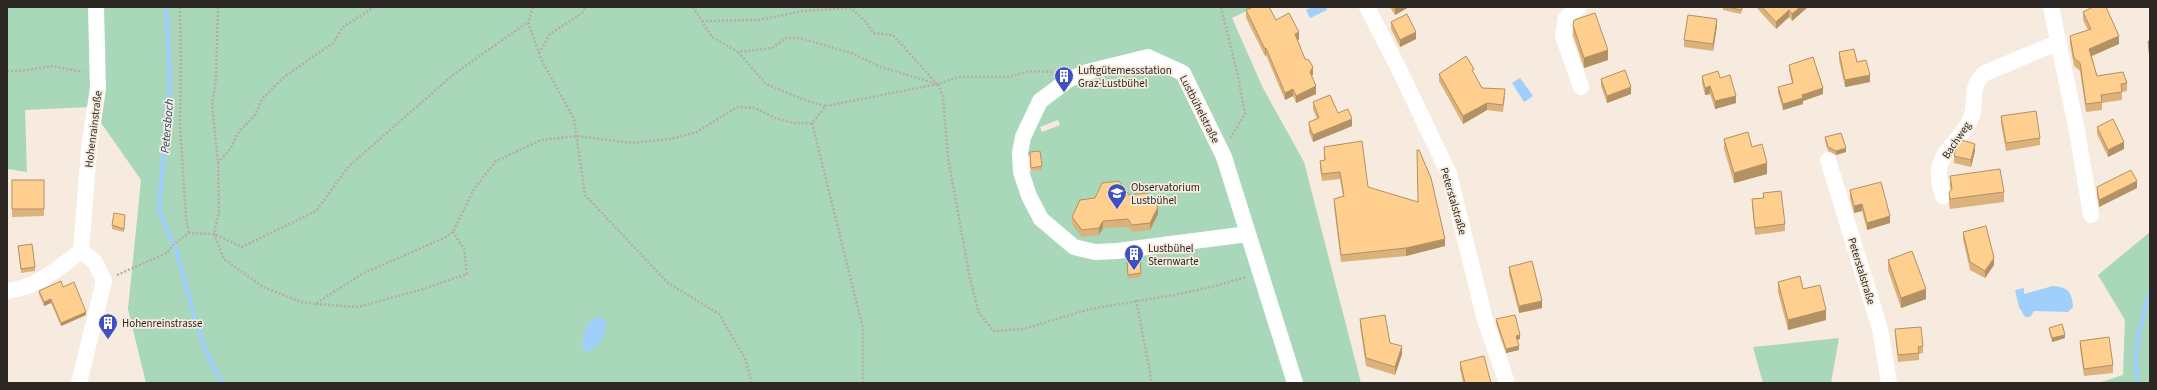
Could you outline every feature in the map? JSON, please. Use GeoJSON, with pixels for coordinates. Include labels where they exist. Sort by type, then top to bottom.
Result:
{"type":"FeatureCollection","features":[{"type":"Feature","properties":{"kind":"street","name":"Hohenrainstraße"},"geometry":{"type":"LineString","coordinates":[[82,251],[98,75],[96,7]]}},
{"type":"Feature","properties":{"kind":"street","name":"Peterstalstraße"},"geometry":{"type":"LineString","coordinates":[[1367,7],[1400,68],[1449,174],[1485,320],[1507,383]]}},
{"type":"Feature","properties":{"kind":"street"},"geometry":{"type":"LineString","coordinates":[[1579,7],[1566,18],[1563,36],[1581,87]]}},
{"type":"Feature","properties":{"kind":"street"},"geometry":{"type":"LineString","coordinates":[[2051,7],[2077,131],[2091,215]]}},
{"type":"Feature","properties":{"kind":"street","name":"Bachweg"},"geometry":{"type":"LineString","coordinates":[[1943,196],[1939,171],[1940,164],[1946,152],[1970,120],[1973,110],[1976,80],[1984,73],[2059,42]]}},
{"type":"Feature","properties":{"kind":"street","name":"Lustbühelstraße"},"geometry":{"type":"LineString","coordinates":[[1248,234],[1199,242],[1095,252],[1074,248],[1041,219],[1029,196],[1022,172],[1020,153],[1028,123],[1040,101],[1068,80],[1087,72],[1148,57],[1183,73],[1221,151],[1248,234],[1295,383]]}},
{"type":"Feature","properties":{"kind":"street","name":"Peterstalstraße"},"geometry":{"type":"LineString","coordinates":[[1828,160],[1880,329],[1889,383]]}},
{"type":"Feature","properties":{"kind":"street"},"geometry":{"type":"LineString","coordinates":[[7,291],[19,290],[54,273],[82,251],[95,262],[104,281],[79,383]]}},
{"type":"Feature","properties":{"kind":"path"},"geometry":{"type":"LineString","coordinates":[[180,7],[180,125],[186,218],[189,233]]}},
{"type":"Feature","properties":{"kind":"path"},"geometry":{"type":"LineString","coordinates":[[218,7],[216,79],[212,104],[218,163],[219,212],[214,234],[224,259],[263,287],[301,302],[358,307],[420,290],[467,274],[464,249],[453,232]]}},
{"type":"Feature","properties":{"kind":"path"},"geometry":{"type":"LineString","coordinates":[[218,163],[231,148],[237,134],[255,114],[262,99],[284,77],[333,43],[343,28],[374,7]]}},
{"type":"Feature","properties":{"kind":"path"},"geometry":{"type":"LineString","coordinates":[[104,281],[167,253],[174,244],[189,233],[214,234],[242,247],[316,211],[349,166],[454,74],[528,22],[533,7]]}},
{"type":"Feature","properties":{"kind":"path"},"geometry":{"type":"LineString","coordinates":[[539,53],[550,34],[582,13],[586,7]]}},
{"type":"Feature","properties":{"kind":"path"},"geometry":{"type":"LineString","coordinates":[[693,7],[712,38],[738,52],[766,84],[807,101],[826,106],[938,84],[958,77],[1008,77],[1030,71],[1052,72],[1068,80]]}},
{"type":"Feature","properties":{"kind":"path"},"geometry":{"type":"LineString","coordinates":[[697,7],[697,12]]}},
{"type":"Feature","properties":{"kind":"path"},"geometry":{"type":"LineString","coordinates":[[1221,7],[1238,76],[1245,114],[1221,151]]}},
{"type":"Feature","properties":{"kind":"path"},"geometry":{"type":"LineString","coordinates":[[702,21],[758,20],[803,12],[852,8],[866,22],[873,32],[892,35],[938,84],[943,97],[948,158],[970,279],[979,313],[986,324],[994,331],[1023,329],[1090,309],[1216,286],[1260,273]]}},
{"type":"Feature","properties":{"kind":"path"},"geometry":{"type":"LineString","coordinates":[[528,22],[539,53],[574,119],[585,195],[668,283],[719,314],[745,358],[752,383]]}},
{"type":"Feature","properties":{"kind":"path"},"geometry":{"type":"LineString","coordinates":[[738,52],[772,48],[786,38],[800,38],[851,53],[881,67],[938,84]]}},
{"type":"Feature","properties":{"kind":"path"},"geometry":{"type":"LineString","coordinates":[[7,70],[20,71],[52,66],[98,75]]}},
{"type":"Feature","properties":{"kind":"path"},"geometry":{"type":"LineString","coordinates":[[315,304],[362,274],[444,238],[453,232],[474,189],[496,161],[540,140],[577,136],[632,143],[670,139],[697,132],[737,107],[755,108],[775,118],[794,123],[812,122],[826,106]]}},
{"type":"Feature","properties":{"kind":"path"},"geometry":{"type":"LineString","coordinates":[[812,122],[862,328],[863,383]]}},
{"type":"Feature","properties":{"kind":"path"},"geometry":{"type":"LineString","coordinates":[[1136,300],[1152,383]]}},
{"type":"Feature","properties":{"kind":"green space"},"geometry":{"type":"Polygon","coordinates":[[[7,7],[1255,7],[1232,18],[1263,88],[1304,162],[1361,383],[146,383],[128,309],[141,180],[90,107],[25,110],[27,172],[7,169],[7,7]],[[1058,120],[1040,127],[1042,132],[1060,125],[1058,120]],[[1040,155],[1026,156],[1027,172],[1041,170],[1040,155]],[[593,318],[587,328],[582,347],[587,352],[593,318]]]}},
{"type":"Feature","properties":{"kind":"green space"},"geometry":{"type":"Polygon","coordinates":[[[2150,232],[2150,383],[2098,383],[2123,375],[2125,320],[2098,275],[2150,232]]]}},
{"type":"Feature","properties":{"kind":"green space"},"geometry":{"type":"Polygon","coordinates":[[[1839,338],[1831,383],[1763,383],[1753,347],[1839,338]]]}},
{"type":"Feature","properties":{"kind":"water"},"geometry":{"type":"Polygon","coordinates":[[[1312,7],[1326,7],[1327,10],[1310,18],[1306,10],[1312,7]]]}},
{"type":"Feature","properties":{"kind":"water"},"geometry":{"type":"Polygon","coordinates":[[[1520,78],[1533,96],[1524,102],[1512,83],[1520,78]]]}},
{"type":"Feature","properties":{"kind":"water"},"geometry":{"type":"Polygon","coordinates":[[[2053,286],[2066,289],[2068,291],[2072,298],[2073,307],[2068,312],[2034,311],[2030,317],[2025,317],[2019,307],[2015,290],[2024,288],[2024,294],[2053,286]]]}},
{"type":"Feature","properties":{"kind":"water"},"geometry":{"type":"Polygon","coordinates":[[[599,316],[607,322],[602,340],[596,347],[587,352],[582,347],[584,333],[588,324],[599,316]]]}},
{"type":"Feature","properties":{"kind":"building"},"geometry":{"type":"Polygon","coordinates":[[[1253,7],[1269,7],[1276,20],[1289,13],[1299,32],[1295,34],[1305,59],[1309,60],[1313,67],[1310,72],[1316,86],[1296,96],[1293,89],[1285,93],[1266,48],[1265,49],[1246,10],[1253,7]]]}},
{"type":"Feature","properties":{"kind":"building"},"geometry":{"type":"Polygon","coordinates":[[[1728,7],[1742,7],[1741,10],[1728,7]]]}},
{"type":"Feature","properties":{"kind":"building"},"geometry":{"type":"Polygon","coordinates":[[[1762,7],[1800,7],[1792,14],[1789,10],[1776,22],[1762,7]]]}},
{"type":"Feature","properties":{"kind":"building"},"geometry":{"type":"Polygon","coordinates":[[[2093,7],[2106,7],[2119,36],[2089,49],[2097,76],[2123,72],[2127,83],[2121,84],[2122,92],[2101,95],[2102,102],[2086,104],[2080,63],[2074,58],[2070,36],[2091,29],[2083,12],[2093,7]]]}},
{"type":"Feature","properties":{"kind":"building"},"geometry":{"type":"Polygon","coordinates":[[[1595,13],[1608,50],[1584,58],[1573,25],[1574,20],[1595,13]]]}},
{"type":"Feature","properties":{"kind":"building"},"geometry":{"type":"Polygon","coordinates":[[[1407,14],[1416,32],[1400,40],[1391,22],[1407,14]]]}},
{"type":"Feature","properties":{"kind":"building"},"geometry":{"type":"Polygon","coordinates":[[[1688,15],[1717,19],[1713,44],[1684,40],[1688,15]]]}},
{"type":"Feature","properties":{"kind":"building"},"geometry":{"type":"Polygon","coordinates":[[[2148,41],[2150,41],[2150,54],[2148,41]]]}},
{"type":"Feature","properties":{"kind":"building"},"geometry":{"type":"Polygon","coordinates":[[[1854,49],[1857,62],[1866,60],[1870,75],[1845,80],[1839,52],[1854,49]]]}},
{"type":"Feature","properties":{"kind":"building"},"geometry":{"type":"Polygon","coordinates":[[[1466,56],[1474,69],[1472,70],[1482,88],[1505,89],[1503,105],[1487,103],[1463,116],[1439,74],[1466,56]]]}},
{"type":"Feature","properties":{"kind":"building"},"geometry":{"type":"Polygon","coordinates":[[[1813,57],[1823,88],[1802,95],[1803,98],[1783,104],[1778,87],[1793,83],[1789,65],[1813,57]]]}},
{"type":"Feature","properties":{"kind":"building"},"geometry":{"type":"Polygon","coordinates":[[[1625,70],[1631,87],[1607,96],[1601,79],[1625,70]]]}},
{"type":"Feature","properties":{"kind":"building"},"geometry":{"type":"Polygon","coordinates":[[[1718,71],[1720,78],[1730,75],[1736,96],[1715,101],[1710,86],[1705,88],[1702,76],[1718,71]]]}},
{"type":"Feature","properties":{"kind":"building"},"geometry":{"type":"Polygon","coordinates":[[[1330,95],[1338,113],[1348,109],[1352,119],[1313,135],[1309,122],[1319,118],[1313,102],[1330,95]]]}},
{"type":"Feature","properties":{"kind":"building"},"geometry":{"type":"Polygon","coordinates":[[[2036,111],[2040,138],[2006,143],[2001,116],[2036,111]]]}},
{"type":"Feature","properties":{"kind":"building"},"geometry":{"type":"Polygon","coordinates":[[[2113,119],[2124,142],[2108,150],[2097,127],[2113,119]]]}},
{"type":"Feature","properties":{"kind":"building"},"geometry":{"type":"Polygon","coordinates":[[[1748,132],[1752,147],[1762,144],[1767,163],[1734,173],[1724,139],[1748,132]]]}},
{"type":"Feature","properties":{"kind":"building"},"geometry":{"type":"Polygon","coordinates":[[[1841,133],[1846,148],[1836,151],[1828,147],[1825,137],[1841,133]]]}},
{"type":"Feature","properties":{"kind":"building"},"geometry":{"type":"Polygon","coordinates":[[[1962,140],[1975,144],[1971,160],[1954,156],[1956,148],[1962,140]]]}},
{"type":"Feature","properties":{"kind":"building"},"geometry":{"type":"Polygon","coordinates":[[[1362,141],[1368,187],[1418,202],[1417,150],[1419,150],[1431,178],[1445,239],[1406,248],[1341,255],[1334,199],[1344,196],[1340,172],[1322,174],[1320,161],[1325,160],[1324,147],[1362,141]]]}},
{"type":"Feature","properties":{"kind":"building"},"geometry":{"type":"Polygon","coordinates":[[[1040,151],[1042,166],[1031,168],[1030,152],[1040,151]]]}},
{"type":"Feature","properties":{"kind":"building"},"geometry":{"type":"Polygon","coordinates":[[[2000,169],[2004,192],[1950,199],[1949,193],[1952,188],[1950,176],[2000,169]]]}},
{"type":"Feature","properties":{"kind":"building"},"geometry":{"type":"Polygon","coordinates":[[[2131,170],[2137,181],[2099,200],[2097,187],[2131,170]]]}},
{"type":"Feature","properties":{"kind":"building"},"geometry":{"type":"Polygon","coordinates":[[[12,180],[44,180],[44,209],[12,209],[12,180]]]}},
{"type":"Feature","properties":{"kind":"building","name":"Observatorium Lustbühel"},"geometry":{"type":"Polygon","coordinates":[[[1119,181],[1129,195],[1147,193],[1158,207],[1150,223],[1132,225],[1128,219],[1103,221],[1099,228],[1082,230],[1072,217],[1080,200],[1095,198],[1102,183],[1119,181]]]}},
{"type":"Feature","properties":{"kind":"building"},"geometry":{"type":"Polygon","coordinates":[[[1881,182],[1890,216],[1867,223],[1862,204],[1854,206],[1850,190],[1881,182]]]}},
{"type":"Feature","properties":{"kind":"building"},"geometry":{"type":"Polygon","coordinates":[[[1781,191],[1785,224],[1755,228],[1752,199],[1764,198],[1763,193],[1781,191]]]}},
{"type":"Feature","properties":{"kind":"building"},"geometry":{"type":"Polygon","coordinates":[[[114,213],[125,215],[124,229],[112,225],[114,213]]]}},
{"type":"Feature","properties":{"kind":"building"},"geometry":{"type":"Polygon","coordinates":[[[1986,226],[1994,258],[1985,271],[1970,262],[1963,232],[1986,226]]]}},
{"type":"Feature","properties":{"kind":"building"},"geometry":{"type":"Polygon","coordinates":[[[32,244],[35,267],[21,269],[18,246],[32,244]]]}},
{"type":"Feature","properties":{"kind":"building"},"geometry":{"type":"Polygon","coordinates":[[[1912,251],[1926,289],[1901,298],[1888,260],[1912,251]]]}},
{"type":"Feature","properties":{"kind":"building","name":"Lustbühel Sternwarte"},"geometry":{"type":"Polygon","coordinates":[[[1140,260],[1141,273],[1128,275],[1127,262],[1140,260]]]}},
{"type":"Feature","properties":{"kind":"building"},"geometry":{"type":"Polygon","coordinates":[[[1532,261],[1542,301],[1519,306],[1509,267],[1532,261]]]}},
{"type":"Feature","properties":{"kind":"building"},"geometry":{"type":"Polygon","coordinates":[[[1800,276],[1803,289],[1820,285],[1826,310],[1788,320],[1778,282],[1800,276]]]}},
{"type":"Feature","properties":{"kind":"building"},"geometry":{"type":"Polygon","coordinates":[[[61,281],[63,287],[74,282],[86,312],[61,323],[51,299],[44,302],[39,291],[61,281]]]}},
{"type":"Feature","properties":{"kind":"building"},"geometry":{"type":"Polygon","coordinates":[[[1385,315],[1390,343],[1402,346],[1395,367],[1366,358],[1360,319],[1385,315]]]}},
{"type":"Feature","properties":{"kind":"building"},"geometry":{"type":"Polygon","coordinates":[[[1515,315],[1520,335],[1516,336],[1519,346],[1506,349],[1496,319],[1515,315]]]}},
{"type":"Feature","properties":{"kind":"building"},"geometry":{"type":"Polygon","coordinates":[[[2062,324],[2065,335],[2052,338],[2049,328],[2062,324]]]}},
{"type":"Feature","properties":{"kind":"building"},"geometry":{"type":"Polygon","coordinates":[[[1921,327],[1923,346],[1918,347],[1919,353],[1898,355],[1895,329],[1921,327]]]}},
{"type":"Feature","properties":{"kind":"building"},"geometry":{"type":"Polygon","coordinates":[[[2109,337],[2113,365],[2084,369],[2080,341],[2109,337]]]}},
{"type":"Feature","properties":{"kind":"building"},"geometry":{"type":"Polygon","coordinates":[[[1484,356],[1491,383],[1465,383],[1460,362],[1484,356]]]}},
{"type":"Feature","properties":{"kind":"waterway","name":"Petersbach"},"geometry":{"type":"LineString","coordinates":[[166,7],[170,84],[159,210],[172,242]]}},
{"type":"Feature","properties":{"kind":"waterway","name":"Petersbach"},"geometry":{"type":"LineString","coordinates":[[175,246],[200,334],[213,367],[222,383]]}},
{"type":"Feature","properties":{"kind":"waterway"},"geometry":{"type":"LineString","coordinates":[[2137,383],[2136,361],[2139,331],[2150,291]]}},
{"type":"Feature","properties":{"kind":"place","name":"Luftgütemessstation Graz-Lustbühel"},"geometry":{"type":"Point","coordinates":[1064,93]}},
{"type":"Feature","properties":{"kind":"place","name":"Observatorium Lustbühel"},"geometry":{"type":"Point","coordinates":[1117,210]}},
{"type":"Feature","properties":{"kind":"place","name":"Lustbühel Sternwarte"},"geometry":{"type":"Point","coordinates":[1134,271]}},
{"type":"Feature","properties":{"kind":"place","name":"Hohenreinstrasse"},"geometry":{"type":"Point","coordinates":[108,340]}}]}
